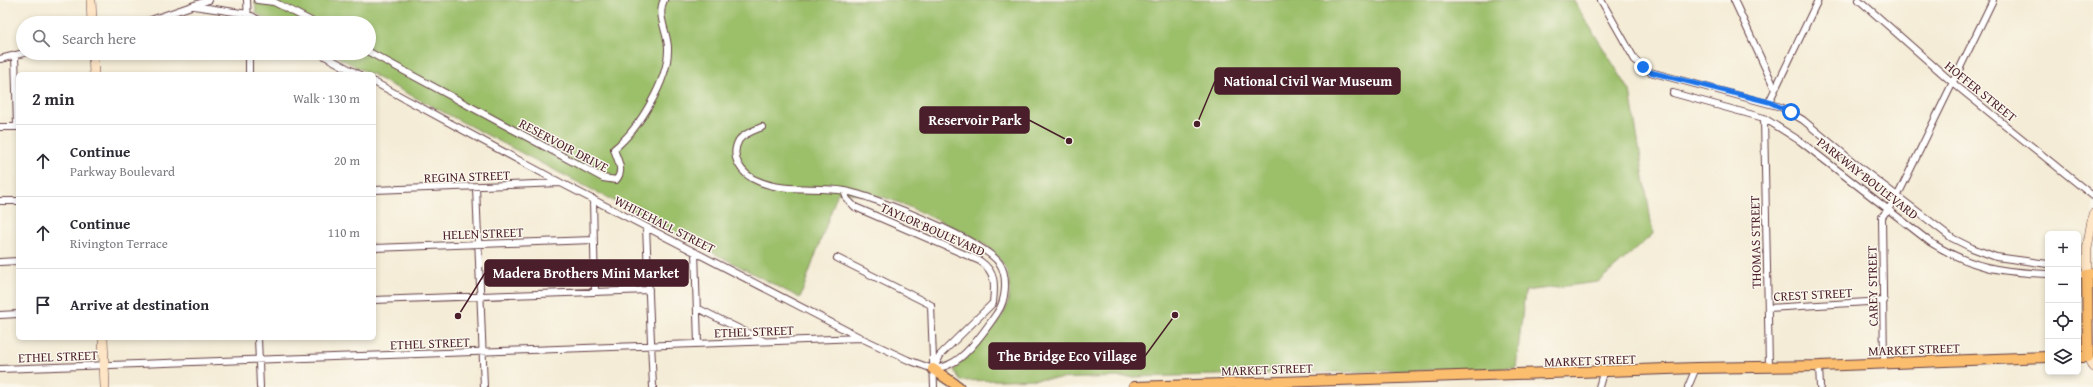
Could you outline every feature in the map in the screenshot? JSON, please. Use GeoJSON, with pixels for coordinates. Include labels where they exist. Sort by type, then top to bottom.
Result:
{"type":"FeatureCollection","features":[{"type":"Feature","properties":{"kind":"main road"},"geometry":{"type":"LineString","coordinates":[[91,0],[92,16]]}},
{"type":"Feature","properties":{"kind":"main road"},"geometry":{"type":"LineString","coordinates":[[93,60],[94,72]]}},
{"type":"Feature","properties":{"kind":"main road"},"geometry":{"type":"LineString","coordinates":[[2093,214],[2087,249],[2086,274],[2088,355],[2093,367]]}},
{"type":"Feature","properties":{"kind":"main road"},"geometry":{"type":"LineString","coordinates":[[103,340],[105,387]]}},
{"type":"Feature","properties":{"kind":"main road","name":"MARKET STREET"},"geometry":{"type":"LineString","coordinates":[[1134,387],[1278,384],[1603,373],[1696,368],[1820,366],[2045,357]]}},
{"type":"Feature","properties":{"kind":"main road"},"geometry":{"type":"LineString","coordinates":[[933,369],[959,387]]}},
{"type":"Feature","properties":{"kind":"street"},"geometry":{"type":"LineString","coordinates":[[163,16],[209,0]]}},
{"type":"Feature","properties":{"kind":"street"},"geometry":{"type":"LineString","coordinates":[[247,0],[248,14]]}},
{"type":"Feature","properties":{"kind":"street"},"geometry":{"type":"LineString","coordinates":[[257,0],[274,2],[302,16]]}},
{"type":"Feature","properties":{"kind":"street","name":"RESERVOIR DRIVE"},"geometry":{"type":"LineString","coordinates":[[376,56],[603,178],[616,180],[620,176],[621,168],[614,149],[626,140],[634,129],[654,96],[666,65],[668,48],[662,18],[664,0]]}},
{"type":"Feature","properties":{"kind":"street","name":"PARKWAY BOULEVARD"},"geometry":{"type":"LineString","coordinates":[[1601,0],[1635,60],[1650,72],[1781,106],[1803,120],[1936,228],[1972,248],[1996,256],[2045,264]]}},
{"type":"Feature","properties":{"kind":"street"},"geometry":{"type":"LineString","coordinates":[[1734,0],[1775,89]]}},
{"type":"Feature","properties":{"kind":"street"},"geometry":{"type":"LineString","coordinates":[[1769,102],[1818,0]]}},
{"type":"Feature","properties":{"kind":"street","name":"HOFFER STREET"},"geometry":{"type":"LineString","coordinates":[[1859,0],[1953,83],[2093,196]]}},
{"type":"Feature","properties":{"kind":"street"},"geometry":{"type":"LineString","coordinates":[[1887,209],[1897,197],[1993,0]]}},
{"type":"Feature","properties":{"kind":"street"},"geometry":{"type":"LineString","coordinates":[[194,6],[248,14],[252,16]]}},
{"type":"Feature","properties":{"kind":"street"},"geometry":{"type":"LineString","coordinates":[[0,59],[15,55],[16,79]]}},
{"type":"Feature","properties":{"kind":"street"},"geometry":{"type":"LineString","coordinates":[[249,60],[249,72]]}},
{"type":"Feature","properties":{"kind":"street"},"geometry":{"type":"LineString","coordinates":[[332,60],[354,72]]}},
{"type":"Feature","properties":{"kind":"street","name":"WHITEHALL STREET"},"geometry":{"type":"LineString","coordinates":[[376,83],[561,183],[861,338],[908,360],[933,369]]}},
{"type":"Feature","properties":{"kind":"street","name":"PARKWAY BOULEVARD"},"geometry":{"type":"LineString","coordinates":[[1673,94],[1764,118],[1800,141],[1930,242],[1949,254],[1970,263],[2011,273],[2045,274]]}},
{"type":"Feature","properties":{"kind":"street","name":"THOMAS STREET"},"geometry":{"type":"LineString","coordinates":[[1764,118],[1769,366]]}},
{"type":"Feature","properties":{"kind":"street"},"geometry":{"type":"LineString","coordinates":[[0,127],[16,127]]}},
{"type":"Feature","properties":{"kind":"street","name":"TAYLOR BOULEVARD"},"geometry":{"type":"LineString","coordinates":[[762,127],[740,139],[736,148],[736,162],[746,174],[758,182],[779,186],[844,191],[882,202],[947,230],[983,249],[1000,264],[1006,288],[1001,308],[973,345],[951,364],[933,369]]}},
{"type":"Feature","properties":{"kind":"street","name":"REGINA STREET"},"geometry":{"type":"LineString","coordinates":[[376,190],[561,183]]}},
{"type":"Feature","properties":{"kind":"street"},"geometry":{"type":"LineString","coordinates":[[476,187],[484,387]]}},
{"type":"Feature","properties":{"kind":"street","name":"TAYLOR BOULEVARD"},"geometry":{"type":"LineString","coordinates":[[844,191],[847,199],[855,207],[980,260],[988,266],[994,280],[993,303],[941,354],[933,369]]}},
{"type":"Feature","properties":{"kind":"street"},"geometry":{"type":"LineString","coordinates":[[593,199],[595,292]]}},
{"type":"Feature","properties":{"kind":"street"},"geometry":{"type":"LineString","coordinates":[[0,201],[16,201]]}},
{"type":"Feature","properties":{"kind":"street","name":"CAREY STREET"},"geometry":{"type":"LineString","coordinates":[[1884,363],[1882,217],[1887,209]]}},
{"type":"Feature","properties":{"kind":"street"},"geometry":{"type":"LineString","coordinates":[[646,227],[653,387]]}},
{"type":"Feature","properties":{"kind":"street","name":"HELEN STREET"},"geometry":{"type":"LineString","coordinates":[[376,248],[593,240]]}},
{"type":"Feature","properties":{"kind":"street"},"geometry":{"type":"LineString","coordinates":[[695,252],[698,344]]}},
{"type":"Feature","properties":{"kind":"street"},"geometry":{"type":"LineString","coordinates":[[837,258],[932,305],[934,387]]}},
{"type":"Feature","properties":{"kind":"street"},"geometry":{"type":"LineString","coordinates":[[0,262],[16,261]]}},
{"type":"Feature","properties":{"kind":"street"},"geometry":{"type":"LineString","coordinates":[[376,300],[649,290]]}},
{"type":"Feature","properties":{"kind":"street","name":"CREST STREET"},"geometry":{"type":"LineString","coordinates":[[1768,308],[1884,301]]}},
{"type":"Feature","properties":{"kind":"street"},"geometry":{"type":"LineString","coordinates":[[697,308],[765,342]]}},
{"type":"Feature","properties":{"kind":"street"},"geometry":{"type":"LineString","coordinates":[[0,315],[16,314]]}},
{"type":"Feature","properties":{"kind":"street","name":"ETHEL STREET"},"geometry":{"type":"LineString","coordinates":[[0,369],[861,338]]}},
{"type":"Feature","properties":{"kind":"street"},"geometry":{"type":"LineString","coordinates":[[258,340],[260,387]]}},
{"type":"Feature","properties":{"kind":"street"},"geometry":{"type":"LineString","coordinates":[[1820,366],[1820,387]]}},
{"type":"Feature","properties":{"kind":"street"},"geometry":{"type":"LineString","coordinates":[[1688,387],[1696,368]]}},
{"type":"Feature","properties":{"kind":"street"},"geometry":{"type":"LineString","coordinates":[[1599,387],[1603,373]]}},
{"type":"Feature","properties":{"kind":"green space"},"geometry":{"type":"Polygon","coordinates":[[[255,0],[1573,0],[1630,91],[1653,234],[1598,282],[1525,291],[1516,368],[961,381],[954,370],[986,338],[1000,320],[1008,302],[1009,285],[1006,270],[999,258],[988,247],[975,238],[898,202],[868,195],[838,192],[800,298],[376,77],[376,72],[366,72],[343,60],[376,60],[376,16],[261,16],[256,13],[255,0]]]}},
{"type":"Feature","properties":{"kind":"place","name":"National Civil War Museum"},"geometry":{"type":"Point","coordinates":[1197,124]}},
{"type":"Feature","properties":{"kind":"place","name":"Reservoir Park"},"geometry":{"type":"Point","coordinates":[1069,141]}},
{"type":"Feature","properties":{"kind":"place","name":"The Bridge Eco Village"},"geometry":{"type":"Point","coordinates":[1175,315]}},
{"type":"Feature","properties":{"kind":"place","name":"Madera Brothers Mini Market"},"geometry":{"type":"Point","coordinates":[458,316]}},
{"type":"Feature","properties":{"kind":"route"},"geometry":{"type":"LineString","coordinates":[[1643,67],[1650,72],[1769,102],[1781,106],[1791,112]]}}]}
